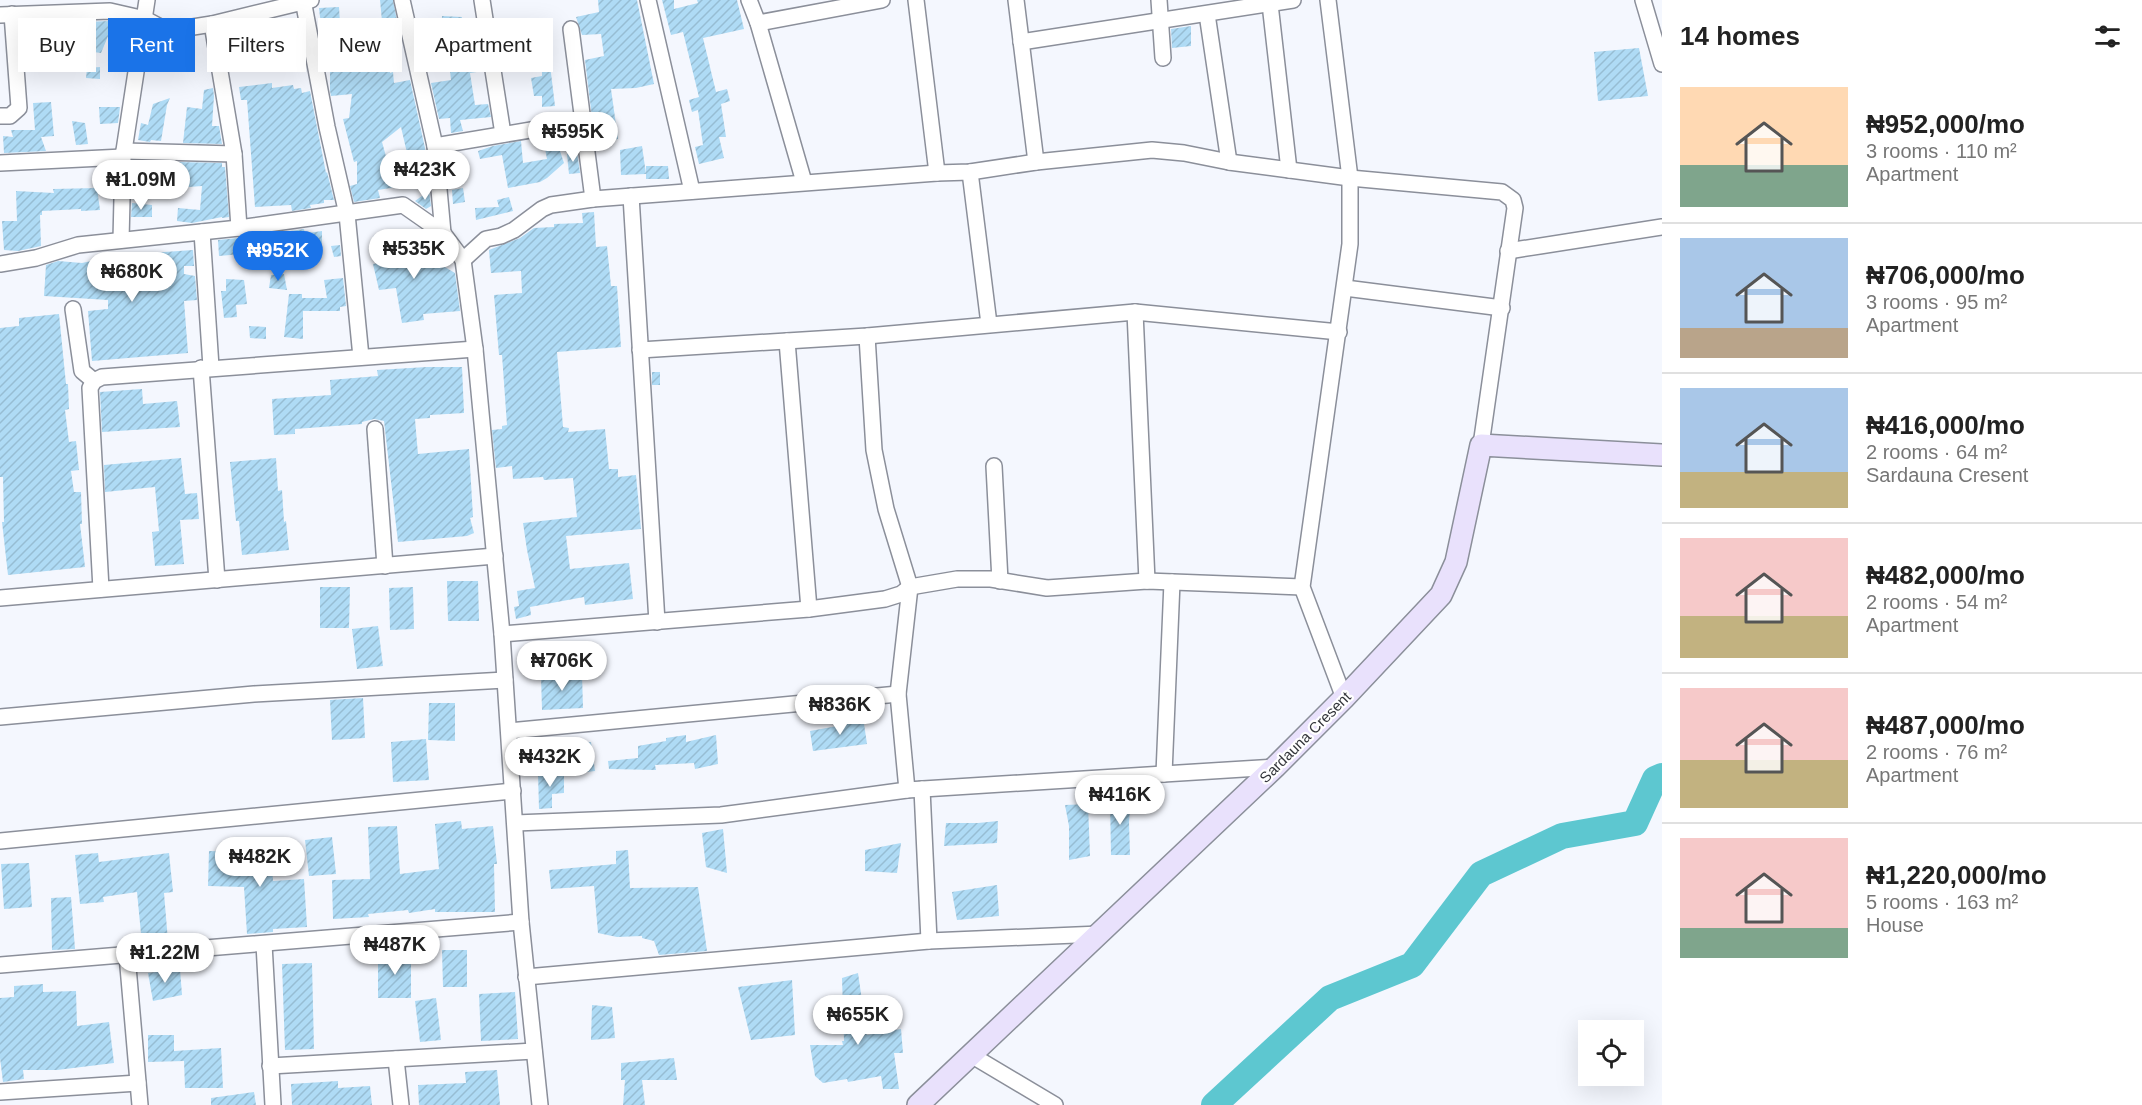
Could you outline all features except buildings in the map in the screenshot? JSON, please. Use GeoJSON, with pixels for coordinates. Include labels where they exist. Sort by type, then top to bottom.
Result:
{"type":"FeatureCollection","features":[{"type":"Feature","properties":{"kind":"street"},"geometry":{"type":"LineString","coordinates":[[145,18],[147,0]]}},
{"type":"Feature","properties":{"kind":"street"},"geometry":{"type":"LineString","coordinates":[[402,0],[435,146],[443,233]]}},
{"type":"Feature","properties":{"kind":"street"},"geometry":{"type":"LineString","coordinates":[[482,0],[503,134]]}},
{"type":"Feature","properties":{"kind":"street"},"geometry":{"type":"LineString","coordinates":[[648,0],[692,191]]}},
{"type":"Feature","properties":{"kind":"street"},"geometry":{"type":"LineString","coordinates":[[749,0],[759,23],[804,182]]}},
{"type":"Feature","properties":{"kind":"street"},"geometry":{"type":"LineString","coordinates":[[759,23],[844,4],[882,0]]}},
{"type":"Feature","properties":{"kind":"street"},"geometry":{"type":"LineString","coordinates":[[916,0],[937,172]]}},
{"type":"Feature","properties":{"kind":"street"},"geometry":{"type":"LineString","coordinates":[[1016,0],[1036,162]]}},
{"type":"Feature","properties":{"kind":"street"},"geometry":{"type":"LineString","coordinates":[[1159,0],[1163,58]]}},
{"type":"Feature","properties":{"kind":"street"},"geometry":{"type":"LineString","coordinates":[[1021,42],[1293,0]]}},
{"type":"Feature","properties":{"kind":"street"},"geometry":{"type":"LineString","coordinates":[[1328,0],[1350,178],[1350,244],[1302,586],[1344,698]]}},
{"type":"Feature","properties":{"kind":"street"},"geometry":{"type":"LineString","coordinates":[[1643,0],[1662,64]]}},
{"type":"Feature","properties":{"kind":"street"},"geometry":{"type":"LineString","coordinates":[[237,18],[306,1],[327,127],[347,214],[361,357]]}},
{"type":"Feature","properties":{"kind":"street"},"geometry":{"type":"LineString","coordinates":[[1270,4],[1289,170]]}},
{"type":"Feature","properties":{"kind":"street"},"geometry":{"type":"LineString","coordinates":[[0,116],[10,116],[19,108],[6,15],[46,7],[110,11],[141,18]]}},
{"type":"Feature","properties":{"kind":"street"},"geometry":{"type":"LineString","coordinates":[[1207,14],[1229,162]]}},
{"type":"Feature","properties":{"kind":"street"},"geometry":{"type":"LineString","coordinates":[[571,29],[593,199]]}},
{"type":"Feature","properties":{"kind":"street"},"geometry":{"type":"LineString","coordinates":[[122,240],[124,154],[137,72]]}},
{"type":"Feature","properties":{"kind":"street"},"geometry":{"type":"LineString","coordinates":[[220,72],[234,154],[239,228]]}},
{"type":"Feature","properties":{"kind":"street"},"geometry":{"type":"LineString","coordinates":[[435,146],[584,121]]}},
{"type":"Feature","properties":{"kind":"street"},"geometry":{"type":"LineString","coordinates":[[463,260],[486,239],[514,230],[551,205],[593,199],[804,182],[937,172],[970,172],[1036,162],[1152,150],[1350,178],[1502,192],[1513,200],[1515,208],[1481,446],[1662,455]]}},
{"type":"Feature","properties":{"kind":"street"},"geometry":{"type":"LineString","coordinates":[[0,163],[124,154],[234,154]]}},
{"type":"Feature","properties":{"kind":"street"},"geometry":{"type":"LineString","coordinates":[[970,172],[989,324]]}},
{"type":"Feature","properties":{"kind":"street"},"geometry":{"type":"LineString","coordinates":[[631,196],[657,622]]}},
{"type":"Feature","properties":{"kind":"street"},"geometry":{"type":"LineString","coordinates":[[0,264],[36,258],[60,249],[78,246],[239,228],[403,206],[443,233],[463,260],[475,349],[495,556],[521,922],[540,1105]]}},
{"type":"Feature","properties":{"kind":"street"},"geometry":{"type":"LineString","coordinates":[[1508,251],[1662,227]]}},
{"type":"Feature","properties":{"kind":"street"},"geometry":{"type":"LineString","coordinates":[[202,232],[206,368],[217,580]]}},
{"type":"Feature","properties":{"kind":"street"},"geometry":{"type":"LineString","coordinates":[[1345,288],[1502,308]]}},
{"type":"Feature","properties":{"kind":"street"},"geometry":{"type":"LineString","coordinates":[[73,309],[82,371],[94,381]]}},
{"type":"Feature","properties":{"kind":"street"},"geometry":{"type":"LineString","coordinates":[[1135,312],[1148,580]]}},
{"type":"Feature","properties":{"kind":"street"},"geometry":{"type":"LineString","coordinates":[[640,350],[867,336],[1135,312],[1339,332]]}},
{"type":"Feature","properties":{"kind":"street"},"geometry":{"type":"LineString","coordinates":[[867,336],[874,450],[886,509],[910,587],[898,694],[914,789],[929,941]]}},
{"type":"Feature","properties":{"kind":"street"},"geometry":{"type":"LineString","coordinates":[[787,341],[809,609]]}},
{"type":"Feature","properties":{"kind":"street"},"geometry":{"type":"LineString","coordinates":[[101,589],[90,388],[94,381],[102,376],[475,349]]}},
{"type":"Feature","properties":{"kind":"street"},"geometry":{"type":"LineString","coordinates":[[375,429],[385,566]]}},
{"type":"Feature","properties":{"kind":"street","name":"Sardauna Cresent"},"geometry":{"type":"LineString","coordinates":[[918,1105],[1275,767],[1441,595],[1456,562],[1481,446]]}},
{"type":"Feature","properties":{"kind":"street"},"geometry":{"type":"LineString","coordinates":[[994,466],[1000,581]]}},
{"type":"Feature","properties":{"kind":"street"},"geometry":{"type":"LineString","coordinates":[[0,598],[495,556]]}},
{"type":"Feature","properties":{"kind":"street"},"geometry":{"type":"LineString","coordinates":[[502,634],[809,609],[885,599],[901,594],[910,587],[957,579],[1000,581],[1047,588],[1148,580],[1302,586]]}},
{"type":"Feature","properties":{"kind":"street"},"geometry":{"type":"LineString","coordinates":[[1164,774],[1172,582]]}},
{"type":"Feature","properties":{"kind":"street"},"geometry":{"type":"LineString","coordinates":[[0,717],[254,694],[505,680]]}},
{"type":"Feature","properties":{"kind":"street"},"geometry":{"type":"LineString","coordinates":[[509,731],[898,694]]}},
{"type":"Feature","properties":{"kind":"street"},"geometry":{"type":"LineString","coordinates":[[515,823],[721,815],[914,789],[1275,767]]}},
{"type":"Feature","properties":{"kind":"street"},"geometry":{"type":"LineString","coordinates":[[0,841],[513,791]]}},
{"type":"Feature","properties":{"kind":"street"},"geometry":{"type":"LineString","coordinates":[[0,965],[521,922]]}},
{"type":"Feature","properties":{"kind":"street"},"geometry":{"type":"LineString","coordinates":[[526,977],[929,941],[1100,934]]}},
{"type":"Feature","properties":{"kind":"street"},"geometry":{"type":"LineString","coordinates":[[264,944],[273,1105]]}},
{"type":"Feature","properties":{"kind":"street"},"geometry":{"type":"LineString","coordinates":[[127,955],[140,1105]]}},
{"type":"Feature","properties":{"kind":"street"},"geometry":{"type":"LineString","coordinates":[[270,1066],[534,1051]]}},
{"type":"Feature","properties":{"kind":"street"},"geometry":{"type":"LineString","coordinates":[[971,1055],[1055,1105]]}},
{"type":"Feature","properties":{"kind":"street"},"geometry":{"type":"LineString","coordinates":[[396,1059],[401,1105]]}},
{"type":"Feature","properties":{"kind":"street"},"geometry":{"type":"LineString","coordinates":[[9,1096],[138,1083]]}},
{"type":"Feature","properties":{"kind":"waterway"},"geometry":{"type":"LineString","coordinates":[[1214,1105],[1330,998],[1412,965],[1481,874],[1562,836],[1635,823],[1655,779],[1662,776]]}}]}
